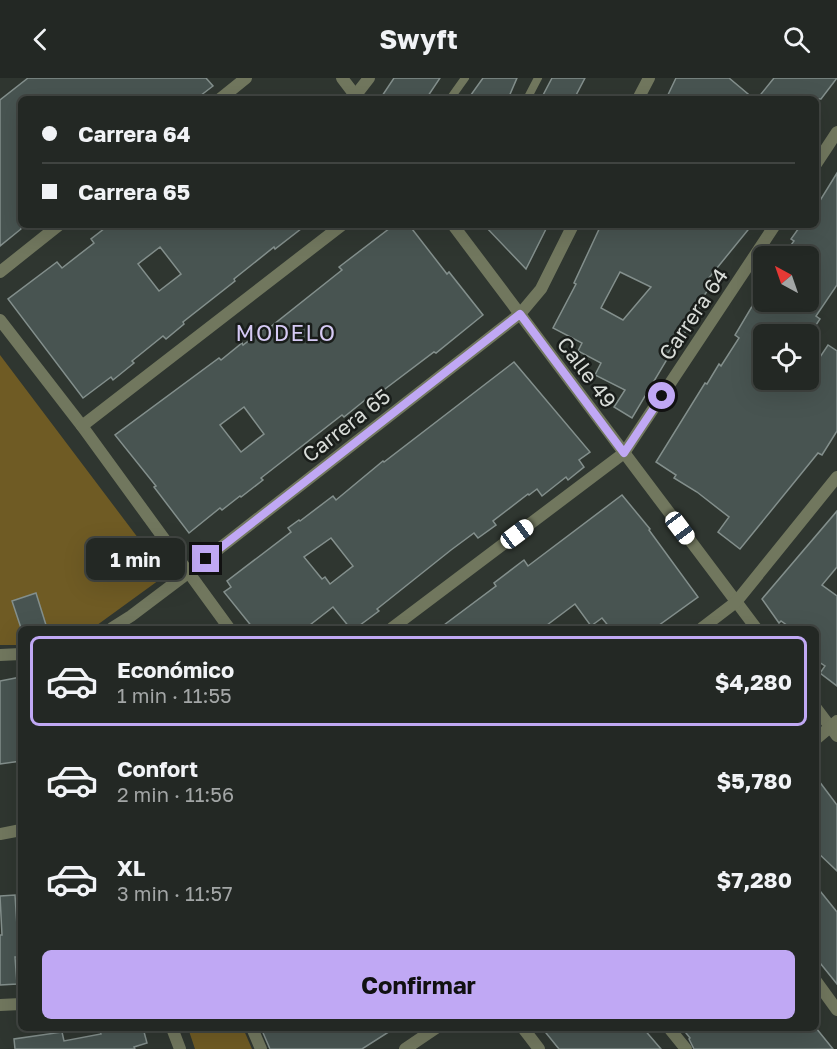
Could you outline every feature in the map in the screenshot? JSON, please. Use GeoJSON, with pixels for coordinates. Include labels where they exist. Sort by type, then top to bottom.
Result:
{"type":"FeatureCollection","features":[{"type":"Feature","properties":{"kind":"street"},"geometry":{"type":"LineString","coordinates":[[224,96],[246,78]]}},
{"type":"Feature","properties":{"kind":"street"},"geometry":{"type":"LineString","coordinates":[[342,78],[356,96]]}},
{"type":"Feature","properties":{"kind":"street"},"geometry":{"type":"LineString","coordinates":[[358,96],[369,78]]}},
{"type":"Feature","properties":{"kind":"street"},"geometry":{"type":"LineString","coordinates":[[639,96],[648,78]]}},
{"type":"Feature","properties":{"kind":"street"},"geometry":{"type":"LineString","coordinates":[[819,159],[837,132]]}},
{"type":"Feature","properties":{"kind":"street"},"geometry":{"type":"LineString","coordinates":[[0,272],[56,228]]}},
{"type":"Feature","properties":{"kind":"street"},"geometry":{"type":"LineString","coordinates":[[82,426],[338,228]]}},
{"type":"Feature","properties":{"kind":"street","name":"Calle 49"},"geometry":{"type":"LineString","coordinates":[[456,228],[754,626]]}},
{"type":"Feature","properties":{"kind":"street","name":"Carrera 65"},"geometry":{"type":"LineString","coordinates":[[115,626],[188,573],[520,314],[541,289],[572,228]]}},
{"type":"Feature","properties":{"kind":"street","name":"Carrera 64"},"geometry":{"type":"LineString","coordinates":[[395,626],[624,453],[774,228]]}},
{"type":"Feature","properties":{"kind":"street"},"geometry":{"type":"LineString","coordinates":[[0,320],[82,426],[228,626]]}},
{"type":"Feature","properties":{"kind":"street"},"geometry":{"type":"LineString","coordinates":[[0,338],[18,345]]}},
{"type":"Feature","properties":{"kind":"street"},"geometry":{"type":"LineString","coordinates":[[705,626],[736,602],[837,477]]}},
{"type":"Feature","properties":{"kind":"street"},"geometry":{"type":"LineString","coordinates":[[0,656],[18,654]]}},
{"type":"Feature","properties":{"kind":"street"},"geometry":{"type":"LineString","coordinates":[[819,711],[835,728],[819,737]]}},
{"type":"Feature","properties":{"kind":"street"},"geometry":{"type":"LineString","coordinates":[[0,834],[18,831]]}},
{"type":"Feature","properties":{"kind":"street"},"geometry":{"type":"LineString","coordinates":[[819,985],[837,1010]]}},
{"type":"Feature","properties":{"kind":"street"},"geometry":{"type":"LineString","coordinates":[[0,1005],[18,1004]]}},
{"type":"Feature","properties":{"kind":"street"},"geometry":{"type":"LineString","coordinates":[[173,1031],[180,1049]]}},
{"type":"Feature","properties":{"kind":"street"},"geometry":{"type":"LineString","coordinates":[[253,1031],[261,1049]]}},
{"type":"Feature","properties":{"kind":"street"},"geometry":{"type":"LineString","coordinates":[[405,1049],[432,1031]]}},
{"type":"Feature","properties":{"kind":"street"},"geometry":{"type":"LineString","coordinates":[[525,1031],[539,1049]]}},
{"type":"Feature","properties":{"kind":"street"},"geometry":{"type":"LineString","coordinates":[[671,1031],[686,1049]]}},
{"type":"Feature","properties":{"kind":"lane"},"geometry":{"type":"LineString","coordinates":[[452,96],[465,78]]}},
{"type":"Feature","properties":{"kind":"lane"},"geometry":{"type":"LineString","coordinates":[[528,96],[538,78]]}},
{"type":"Feature","properties":{"kind":"shaded area"},"geometry":{"type":"Polygon","coordinates":[[[0,355],[166,575],[96,626],[18,626],[18,645],[0,645],[0,355]]]}},
{"type":"Feature","properties":{"kind":"shaded area"},"geometry":{"type":"Polygon","coordinates":[[[189,1031],[244,1031],[252,1049],[195,1049],[189,1031]]]}},
{"type":"Feature","properties":{"kind":"building"},"geometry":{"type":"Polygon","coordinates":[[[28,78],[206,78],[213,86],[200,96],[18,96],[18,228],[21,229],[0,246],[0,100],[28,78]]]}},
{"type":"Feature","properties":{"kind":"building"},"geometry":{"type":"Polygon","coordinates":[[[394,78],[440,78],[428,96],[382,96],[394,78]]]}},
{"type":"Feature","properties":{"kind":"building"},"geometry":{"type":"Polygon","coordinates":[[[483,78],[517,78],[509,96],[470,96],[483,78]]]}},
{"type":"Feature","properties":{"kind":"building"},"geometry":{"type":"Polygon","coordinates":[[[552,78],[585,78],[576,96],[543,96],[552,78]]]}},
{"type":"Feature","properties":{"kind":"building"},"geometry":{"type":"Polygon","coordinates":[[[676,78],[729,78],[750,96],[667,96],[676,78]]]}},
{"type":"Feature","properties":{"kind":"building"},"geometry":{"type":"Polygon","coordinates":[[[774,78],[837,78],[821,99],[819,96],[759,96],[774,78]]]}},
{"type":"Feature","properties":{"kind":"building"},"geometry":{"type":"Polygon","coordinates":[[[837,173],[837,285],[819,312],[819,246],[790,246],[794,241],[791,239],[799,228],[819,228],[819,202],[837,173]]]}},
{"type":"Feature","properties":{"kind":"building"},"geometry":{"type":"Polygon","coordinates":[[[105,228],[302,228],[234,279],[235,281],[183,322],[184,324],[166,339],[163,336],[113,380],[111,377],[83,398],[8,299],[57,262],[62,268],[94,243],[91,239],[105,228]],[[160,247],[138,264],[159,291],[181,274],[160,247]]]}},
{"type":"Feature","properties":{"kind":"building"},"geometry":{"type":"Polygon","coordinates":[[[390,228],[411,228],[483,315],[436,353],[434,352],[377,395],[375,392],[344,417],[342,415],[261,478],[263,480],[241,497],[222,510],[220,508],[189,533],[154,487],[156,486],[115,435],[219,358],[221,360],[242,343],[243,345],[268,326],[269,328],[342,270],[339,267],[390,228]],[[244,407],[220,425],[241,452],[264,434],[244,407]]]}},
{"type":"Feature","properties":{"kind":"building"},"geometry":{"type":"Polygon","coordinates":[[[487,228],[546,228],[526,269],[487,228]]]}},
{"type":"Feature","properties":{"kind":"building"},"geometry":{"type":"Polygon","coordinates":[[[600,228],[750,228],[708,279],[714,283],[697,304],[701,307],[684,328],[687,330],[666,355],[669,356],[632,418],[614,407],[625,390],[595,375],[601,363],[578,351],[582,343],[553,328],[576,284],[574,283],[600,228]],[[620,272],[601,308],[623,320],[651,287],[620,272]]]}},
{"type":"Feature","properties":{"kind":"building"},"geometry":{"type":"Polygon","coordinates":[[[753,305],[753,312],[819,312],[816,316],[820,319],[817,324],[753,324],[753,390],[819,390],[819,358],[828,345],[837,351],[837,431],[822,455],[818,453],[740,549],[718,532],[729,517],[697,492],[674,478],[676,475],[656,462],[705,383],[707,384],[719,364],[721,366],[739,338],[735,335],[753,305]]]}},
{"type":"Feature","properties":{"kind":"building"},"geometry":{"type":"Polygon","coordinates":[[[514,362],[590,452],[579,460],[584,467],[568,480],[566,477],[542,496],[537,489],[528,494],[493,521],[496,525],[478,538],[474,533],[359,626],[348,626],[333,607],[309,626],[251,626],[224,592],[231,587],[227,581],[291,532],[288,528],[333,496],[336,500],[383,461],[514,362]],[[331,538],[304,557],[322,579],[325,577],[330,584],[353,566],[331,538]]]}},
{"type":"Feature","properties":{"kind":"building"},"geometry":{"type":"Polygon","coordinates":[[[622,495],[650,529],[698,597],[658,626],[608,626],[602,618],[591,626],[575,604],[546,626],[443,626],[496,586],[494,583],[524,560],[528,566],[622,495]]]}},
{"type":"Feature","properties":{"kind":"building"},"geometry":{"type":"Polygon","coordinates":[[[837,511],[837,567],[822,585],[837,596],[837,686],[820,673],[825,666],[819,662],[819,626],[788,626],[781,621],[779,623],[762,599],[837,511]]]}},
{"type":"Feature","properties":{"kind":"building"},"geometry":{"type":"Polygon","coordinates":[[[36,593],[46,625],[20,626],[12,601],[36,593]]]}},
{"type":"Feature","properties":{"kind":"building"},"geometry":{"type":"Polygon","coordinates":[[[18,678],[18,761],[0,764],[0,681],[18,678]]]}},
{"type":"Feature","properties":{"kind":"building"},"geometry":{"type":"Polygon","coordinates":[[[819,781],[837,805],[837,871],[819,854],[819,781]]]}},
{"type":"Feature","properties":{"kind":"building"},"geometry":{"type":"Polygon","coordinates":[[[819,890],[837,912],[837,984],[819,962],[819,890]]]}},
{"type":"Feature","properties":{"kind":"building"},"geometry":{"type":"Polygon","coordinates":[[[15,895],[18,942],[18,957],[15,957],[17,984],[0,985],[0,935],[2,935],[0,896],[15,895]]]}},
{"type":"Feature","properties":{"kind":"building"},"geometry":{"type":"Polygon","coordinates":[[[100,1031],[144,1031],[147,1043],[134,1047],[135,1049],[15,1049],[14,1039],[62,1032],[64,1041],[101,1034],[100,1031]]]}},
{"type":"Feature","properties":{"kind":"building"},"geometry":{"type":"Polygon","coordinates":[[[262,1031],[390,1031],[362,1049],[270,1049],[262,1031]]]}},
{"type":"Feature","properties":{"kind":"building"},"geometry":{"type":"Polygon","coordinates":[[[544,1031],[646,1031],[661,1049],[559,1049],[544,1031]]]}},
{"type":"Feature","properties":{"kind":"building"},"geometry":{"type":"Polygon","coordinates":[[[684,1031],[818,1031],[833,1049],[694,1049],[684,1031]]]}},
{"type":"Feature","properties":{"kind":"district","name":"MODELO"},"geometry":{"type":"Point","coordinates":[286,332]}},
{"type":"Feature","properties":{"kind":"route"},"geometry":{"type":"LineString","coordinates":[[206,559],[520,314],[624,453],[662,396]]}}]}
